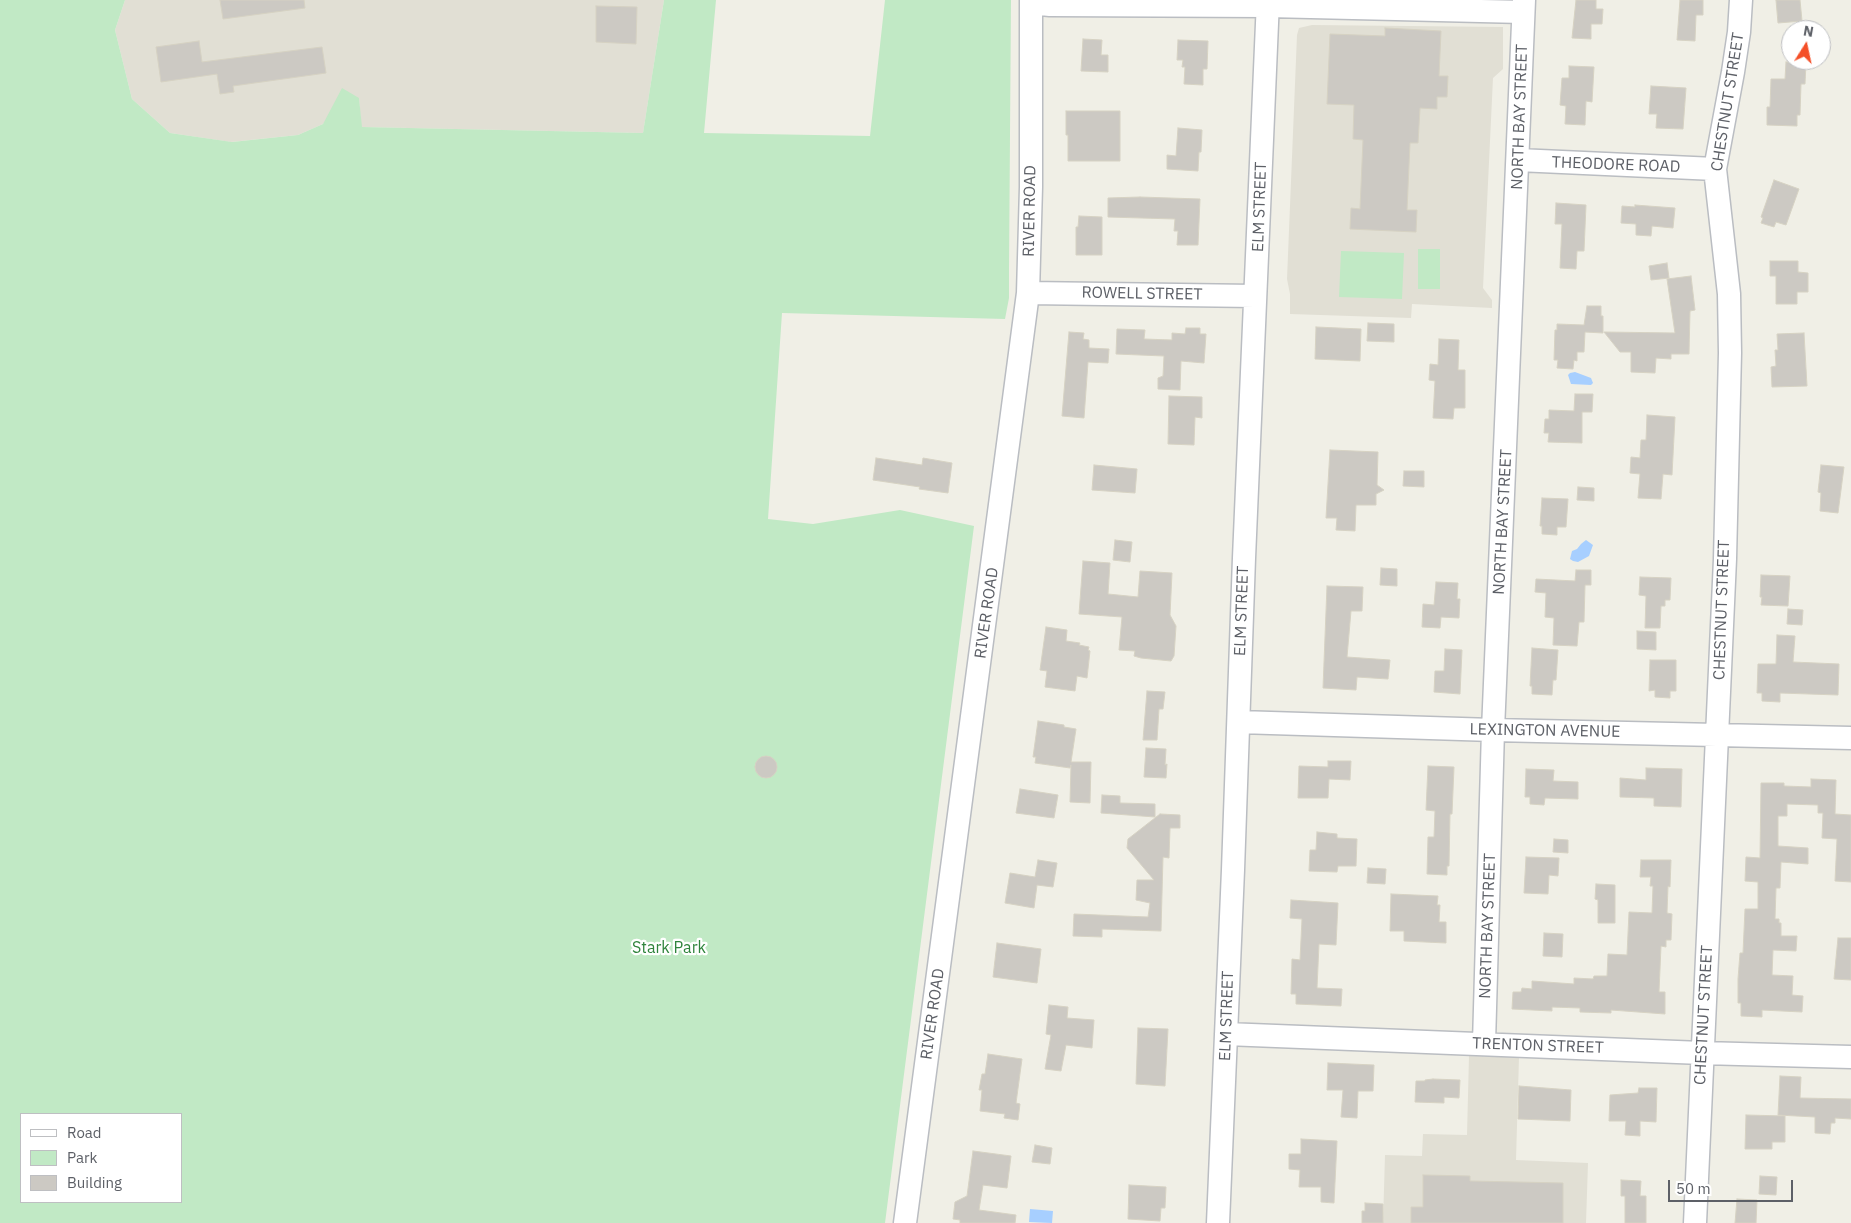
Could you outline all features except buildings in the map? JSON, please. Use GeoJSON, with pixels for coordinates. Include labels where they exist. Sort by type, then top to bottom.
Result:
{"type":"FeatureCollection","features":[{"type":"Feature","properties":{"kind":"street","name":"CHESTNUT STREET"},"geometry":{"type":"LineString","coordinates":[[1695,1223],[1725,559],[1730,338],[1729,294],[1715,169],[1739,32],[1741,0]]}},
{"type":"Feature","properties":{"kind":"street"},"geometry":{"type":"LineString","coordinates":[[1031,2],[1050,5],[1268,3],[1524,6]]}},
{"type":"Feature","properties":{"kind":"street","name":"RIVER ROAD"},"geometry":{"type":"LineString","coordinates":[[905,1223],[1028,293],[1031,187],[1031,2]]}},
{"type":"Feature","properties":{"kind":"street","name":"ELM STREET"},"geometry":{"type":"LineString","coordinates":[[1218,1223],[1268,3]]}},
{"type":"Feature","properties":{"kind":"street","name":"NORTH BAY STREET"},"geometry":{"type":"LineString","coordinates":[[1484,1043],[1493,730],[1524,6]]}},
{"type":"Feature","properties":{"kind":"street","name":"THEODORE ROAD"},"geometry":{"type":"LineString","coordinates":[[1518,160],[1715,169]]}},
{"type":"Feature","properties":{"kind":"street","name":"ROWELL STREET"},"geometry":{"type":"LineString","coordinates":[[1028,293],[1255,296]]}},
{"type":"Feature","properties":{"kind":"street","name":"LEXINGTON AVENUE"},"geometry":{"type":"LineString","coordinates":[[1239,722],[1717,736],[1851,738]]}},
{"type":"Feature","properties":{"kind":"street","name":"TRENTON STREET"},"geometry":{"type":"LineString","coordinates":[[1226,1034],[1702,1053],[1851,1056]]}},
{"type":"Feature","properties":{"kind":"shaded area"},"geometry":{"type":"Polygon","coordinates":[[[125,0],[664,0],[643,133],[361,127],[359,98],[323,124],[298,135],[231,142],[170,133],[132,99],[115,30],[125,0]]]}},
{"type":"Feature","properties":{"kind":"shaded area"},"geometry":{"type":"Polygon","coordinates":[[[1312,25],[1503,27],[1503,69],[1493,78],[1483,288],[1492,300],[1492,308],[1412,304],[1411,318],[1290,314],[1290,294],[1287,279],[1297,35],[1299,28],[1312,25]]]}},
{"type":"Feature","properties":{"kind":"shaded area"},"geometry":{"type":"Polygon","coordinates":[[[1469,1056],[1519,1057],[1516,1160],[1588,1163],[1586,1223],[1383,1223],[1385,1155],[1422,1156],[1423,1134],[1467,1135],[1469,1056]]]}},
{"type":"Feature","properties":{"kind":"green space","name":"Stark Park"},"geometry":{"type":"Polygon","coordinates":[[[0,0],[125,0],[115,30],[132,99],[170,133],[232,142],[298,135],[323,124],[342,88],[359,98],[362,127],[643,133],[664,0],[716,0],[704,133],[870,136],[885,0],[1011,0],[1009,298],[1005,319],[782,313],[768,519],[813,524],[900,510],[974,526],[885,1223],[0,1223],[0,0]]]}},
{"type":"Feature","properties":{"kind":"green space"},"geometry":{"type":"Polygon","coordinates":[[[1418,249],[1440,249],[1440,289],[1418,289],[1418,249]]]}},
{"type":"Feature","properties":{"kind":"green space"},"geometry":{"type":"Polygon","coordinates":[[[1341,251],[1404,253],[1402,299],[1339,297],[1341,251]]]}},
{"type":"Feature","properties":{"kind":"water"},"geometry":{"type":"Polygon","coordinates":[[[1575,372],[1591,378],[1593,383],[1591,385],[1571,384],[1568,375],[1575,372]]]}},
{"type":"Feature","properties":{"kind":"water"},"geometry":{"type":"Polygon","coordinates":[[[1586,540],[1593,545],[1589,556],[1578,562],[1570,559],[1572,551],[1577,549],[1586,540]]]}},
{"type":"Feature","properties":{"kind":"water"},"geometry":{"type":"Polygon","coordinates":[[[1030,1209],[1053,1211],[1052,1223],[1029,1222],[1030,1209]]]}}]}
